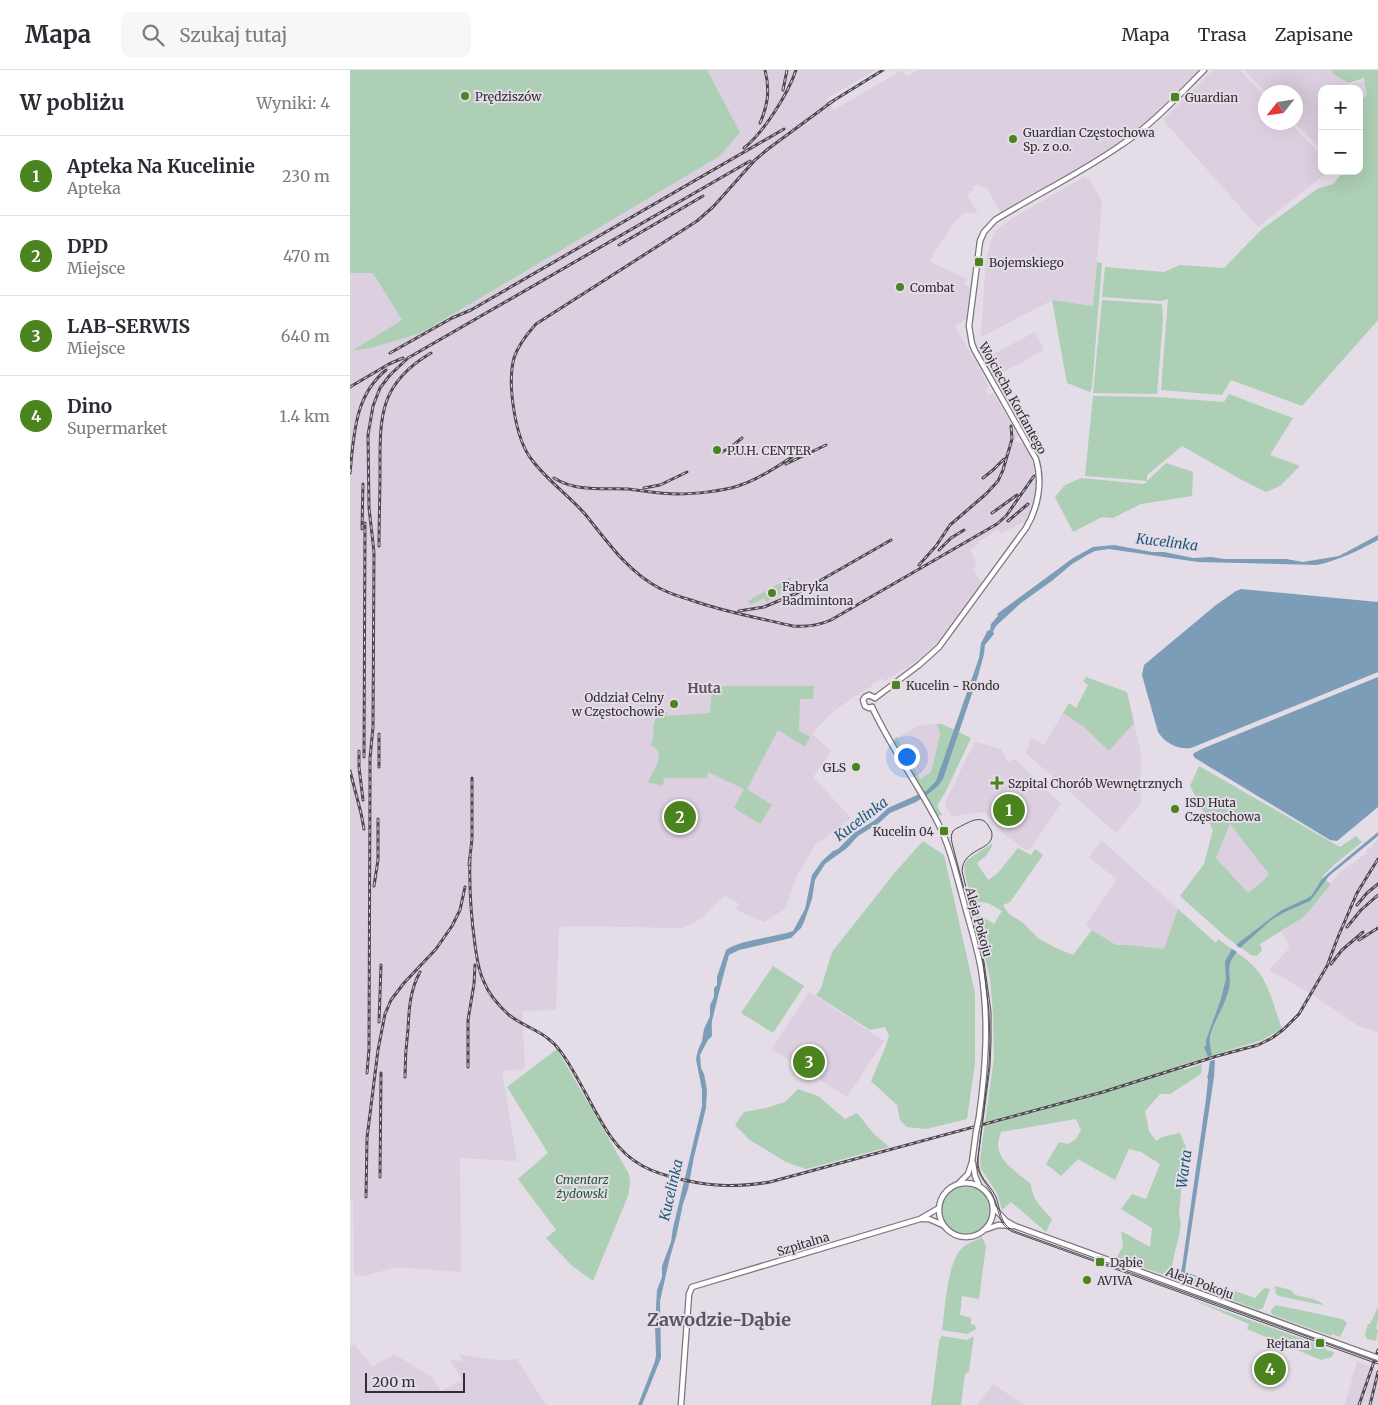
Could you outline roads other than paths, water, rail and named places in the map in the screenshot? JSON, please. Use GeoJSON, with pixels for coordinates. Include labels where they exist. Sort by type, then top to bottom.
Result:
{"type":"FeatureCollection","features":[{"type":"Feature","properties":{"kind":"street","name":"Wojciecha Korfantego"},"geometry":{"type":"LineString","coordinates":[[875,698],[939,647],[1026,528],[1037,504],[1040,476],[1036,459],[975,351],[970,336],[969,326],[978,252],[984,232],[995,220],[1088,166],[1128,140],[1164,110],[1204,70]]}},
{"type":"Feature","properties":{"kind":"street"},"geometry":{"type":"LineString","coordinates":[[869,695],[875,698],[876,703],[872,707],[867,707],[864,704],[863,700],[865,697],[869,695]]}},
{"type":"Feature","properties":{"kind":"street","name":"Aleja Pokoju"},"geometry":{"type":"LineString","coordinates":[[872,707],[887,737],[942,832],[950,853],[982,975],[987,1033],[984,1082],[972,1162],[968,1174],[958,1184]]}},
{"type":"Feature","properties":{"kind":"street","name":"Aleja Pokoju"},"geometry":{"type":"LineString","coordinates":[[972,1162],[979,1185]]}},
{"type":"Feature","properties":{"kind":"street"},"geometry":{"type":"LineString","coordinates":[[920,1219],[929,1219],[943,1225],[949,1231],[962,1237],[973,1236],[985,1229],[992,1220],[994,1208],[988,1193],[979,1185],[970,1182],[958,1184],[946,1191],[941,1199],[939,1208],[943,1225]]}},
{"type":"Feature","properties":{"kind":"street","name":"Szpitalna"},"geometry":{"type":"LineString","coordinates":[[681,1405],[689,1294],[692,1287],[920,1219],[939,1208]]}},
{"type":"Feature","properties":{"kind":"street","name":"Aleja Pokoju"},"geometry":{"type":"LineString","coordinates":[[994,1208],[1006,1221],[1014,1226],[1378,1358]]}},
{"type":"Feature","properties":{"kind":"street","name":"Aleja Pokoju"},"geometry":{"type":"LineString","coordinates":[[985,1229],[998,1225],[1014,1226]]}},
{"type":"Feature","properties":{"kind":"water"},"geometry":{"type":"Polygon","coordinates":[[[1378,535],[1378,540],[1363,548],[1341,558],[1317,565],[1198,562],[1109,549],[1095,551],[1072,564],[1021,603],[997,625],[993,631],[994,634],[985,645],[978,676],[943,779],[938,786],[916,802],[890,813],[879,823],[858,836],[847,848],[825,864],[815,880],[812,899],[804,922],[791,938],[739,950],[729,955],[712,1019],[712,1036],[700,1055],[701,1068],[707,1090],[706,1108],[660,1301],[661,1358],[642,1405],[638,1405],[655,1361],[657,1290],[662,1277],[662,1266],[671,1242],[702,1106],[702,1090],[696,1059],[704,1029],[710,1016],[710,1005],[714,997],[714,988],[717,985],[717,977],[726,950],[748,941],[793,931],[805,909],[812,875],[822,861],[838,849],[854,833],[875,820],[888,808],[926,791],[936,781],[979,658],[981,643],[987,631],[990,630],[991,624],[998,616],[997,614],[1073,558],[1093,547],[1114,545],[1193,558],[1286,559],[1303,562],[1339,556],[1378,535]]]}},
{"type":"Feature","properties":{"kind":"water"},"geometry":{"type":"Polygon","coordinates":[[[1241,589],[1378,602],[1378,672],[1191,748],[1181,748],[1172,745],[1158,732],[1142,675],[1144,665],[1216,605],[1241,589]]]}},
{"type":"Feature","properties":{"kind":"water"},"geometry":{"type":"Polygon","coordinates":[[[1378,677],[1378,807],[1337,841],[1330,840],[1193,755],[1204,748],[1378,677]]]}},
{"type":"Feature","properties":{"kind":"water"},"geometry":{"type":"Polygon","coordinates":[[[1378,832],[1378,836],[1329,876],[1310,901],[1271,920],[1240,948],[1236,945],[1282,910],[1312,895],[1322,879],[1378,832]]]}},
{"type":"Feature","properties":{"kind":"water"},"geometry":{"type":"Polygon","coordinates":[[[1232,949],[1237,952],[1230,966],[1229,989],[1210,1036],[1212,1055],[1208,1057],[1204,1047],[1206,1046],[1206,1040],[1226,979],[1225,961],[1232,949]]]}},
{"type":"Feature","properties":{"kind":"water"},"geometry":{"type":"Polygon","coordinates":[[[1215,1060],[1185,1271],[1191,1274],[1190,1277],[1186,1277],[1189,1279],[1187,1282],[1179,1279],[1206,1099],[1207,1076],[1210,1061],[1215,1060]]]}},
{"type":"Feature","properties":{"kind":"waterway"},"geometry":{"type":"LineString","coordinates":[[1190,1274],[1203,1279]]}},
{"type":"Feature","properties":{"kind":"tram line"},"geometry":{"type":"LineString","coordinates":[[1378,1362],[1014,1231],[1006,1225],[1001,1216],[996,1197],[981,1175],[978,1165],[990,1066],[991,1012],[984,962],[962,871],[967,858],[987,844],[991,840],[992,834],[987,823],[981,820],[970,822],[954,830],[952,843],[983,962],[989,1012],[989,1066],[977,1165],[980,1174],[993,1196],[1004,1225],[1013,1232],[1378,1364]]}},
{"type":"Feature","properties":{"kind":"railway"},"geometry":{"type":"LineString","coordinates":[[760,123],[767,97],[765,70]]}},
{"type":"Feature","properties":{"kind":"railway"},"geometry":{"type":"LineString","coordinates":[[783,90],[787,70]]}},
{"type":"Feature","properties":{"kind":"railway"},"geometry":{"type":"LineString","coordinates":[[744,148],[752,141],[774,112],[796,70]]}},
{"type":"Feature","properties":{"kind":"railway"},"geometry":{"type":"LineString","coordinates":[[828,104],[883,70]]}},
{"type":"Feature","properties":{"kind":"railway"},"geometry":{"type":"LineString","coordinates":[[833,101],[755,160],[713,207],[697,221],[536,324],[518,349],[512,369],[511,382],[514,411],[526,451],[551,481],[585,514],[618,555],[648,581],[659,588],[703,604],[793,626],[817,625],[831,620],[997,524],[1006,516],[1034,476]]}},
{"type":"Feature","properties":{"kind":"railway"},"geometry":{"type":"LineString","coordinates":[[390,353],[452,318],[471,310],[784,129]]}},
{"type":"Feature","properties":{"kind":"railway"},"geometry":{"type":"LineString","coordinates":[[367,1073],[369,1049],[370,758],[373,727],[374,552],[369,508],[368,435],[373,406],[380,388],[390,375],[408,358],[750,161]]}},
{"type":"Feature","properties":{"kind":"railway"},"geometry":{"type":"LineString","coordinates":[[619,245],[703,196]]}},
{"type":"Feature","properties":{"kind":"railway"},"geometry":{"type":"LineString","coordinates":[[379,546],[381,435],[382,419],[386,404],[392,390],[401,377],[431,353]]}},
{"type":"Feature","properties":{"kind":"railway"},"geometry":{"type":"LineString","coordinates":[[350,387],[403,358]]}},
{"type":"Feature","properties":{"kind":"railway"},"geometry":{"type":"LineString","coordinates":[[350,473],[355,431],[362,404],[375,380],[386,370]]}},
{"type":"Feature","properties":{"kind":"railway"},"geometry":{"type":"LineString","coordinates":[[919,565],[936,546],[950,525],[998,481],[1012,439],[1011,426]]}},
{"type":"Feature","properties":{"kind":"railway"},"geometry":{"type":"LineString","coordinates":[[720,453],[742,438]]}},
{"type":"Feature","properties":{"kind":"railway"},"geometry":{"type":"LineString","coordinates":[[786,464],[826,445]]}},
{"type":"Feature","properties":{"kind":"railway"},"geometry":{"type":"LineString","coordinates":[[554,478],[580,487],[628,489],[672,494],[700,493],[738,486],[766,473],[792,457]]}},
{"type":"Feature","properties":{"kind":"railway"},"geometry":{"type":"LineString","coordinates":[[983,478],[1004,459]]}},
{"type":"Feature","properties":{"kind":"railway"},"geometry":{"type":"LineString","coordinates":[[644,488],[660,485],[687,472]]}},
{"type":"Feature","properties":{"kind":"railway"},"geometry":{"type":"LineString","coordinates":[[362,529],[363,484]]}},
{"type":"Feature","properties":{"kind":"railway"},"geometry":{"type":"LineString","coordinates":[[992,513],[1017,495]]}},
{"type":"Feature","properties":{"kind":"railway"},"geometry":{"type":"LineString","coordinates":[[1008,521],[1028,504]]}},
{"type":"Feature","properties":{"kind":"railway"},"geometry":{"type":"LineString","coordinates":[[364,757],[365,523]]}},
{"type":"Feature","properties":{"kind":"railway"},"geometry":{"type":"LineString","coordinates":[[939,550],[951,538],[964,530]]}},
{"type":"Feature","properties":{"kind":"railway"},"geometry":{"type":"LineString","coordinates":[[739,611],[764,607],[802,591],[891,540]]}},
{"type":"Feature","properties":{"kind":"railway"},"geometry":{"type":"LineString","coordinates":[[379,734],[379,767]]}},
{"type":"Feature","properties":{"kind":"railway"},"geometry":{"type":"LineString","coordinates":[[359,751],[363,800]]}},
{"type":"Feature","properties":{"kind":"railway"},"geometry":{"type":"LineString","coordinates":[[350,771],[364,829]]}},
{"type":"Feature","properties":{"kind":"railway"},"geometry":{"type":"LineString","coordinates":[[469,865],[472,839],[472,778]]}},
{"type":"Feature","properties":{"kind":"railway"},"geometry":{"type":"LineString","coordinates":[[374,886],[378,860],[378,819]]}},
{"type":"Feature","properties":{"kind":"railway"},"geometry":{"type":"LineString","coordinates":[[470,858],[471,902],[477,959],[482,977],[494,1000],[509,1015],[543,1035],[555,1045],[574,1072],[611,1137],[634,1161],[672,1177],[727,1186],[770,1182],[1103,1092],[1258,1045],[1272,1038],[1299,1014],[1327,966],[1357,893],[1378,859]]}},
{"type":"Feature","properties":{"kind":"railway"},"geometry":{"type":"LineString","coordinates":[[1357,905],[1378,884]]}},
{"type":"Feature","properties":{"kind":"railway"},"geometry":{"type":"LineString","coordinates":[[366,1197],[367,1138],[378,1050],[385,1014],[391,1000],[436,949],[452,926],[460,910],[465,887]]}},
{"type":"Feature","properties":{"kind":"railway"},"geometry":{"type":"LineString","coordinates":[[1347,927],[1361,910],[1378,895]]}},
{"type":"Feature","properties":{"kind":"railway"},"geometry":{"type":"LineString","coordinates":[[1359,940],[1378,928]]}},
{"type":"Feature","properties":{"kind":"railway"},"geometry":{"type":"LineString","coordinates":[[1331,964],[1342,950],[1363,932]]}},
{"type":"Feature","properties":{"kind":"railway"},"geometry":{"type":"LineString","coordinates":[[379,1022],[381,965]]}},
{"type":"Feature","properties":{"kind":"railway"},"geometry":{"type":"LineString","coordinates":[[468,1067],[468,1020],[475,965]]}},
{"type":"Feature","properties":{"kind":"railway"},"geometry":{"type":"LineString","coordinates":[[405,1077],[410,1007],[412,993],[420,972]]}},
{"type":"Feature","properties":{"kind":"railway"},"geometry":{"type":"LineString","coordinates":[[380,1177],[381,1073]]}},
{"type":"Feature","properties":{"kind":"railway"},"geometry":{"type":"LineString","coordinates":[[1359,1405],[1378,1350]]}},
{"type":"Feature","properties":{"kind":"railway"},"geometry":{"type":"LineString","coordinates":[[1370,1405],[1378,1372]]}},
{"type":"Feature","properties":{"kind":"place","name":"Prędziszów"},"geometry":{"type":"Point","coordinates":[465,96]}},
{"type":"Feature","properties":{"kind":"place","name":"Guardian"},"geometry":{"type":"Point","coordinates":[1175,97]}},
{"type":"Feature","properties":{"kind":"place","name":"Guardian Częstochowa Sp. z o.o."},"geometry":{"type":"Point","coordinates":[1013,139]}},
{"type":"Feature","properties":{"kind":"place","name":"Bojemskiego"},"geometry":{"type":"Point","coordinates":[979,262]}},
{"type":"Feature","properties":{"kind":"place","name":"Combat"},"geometry":{"type":"Point","coordinates":[900,287]}},
{"type":"Feature","properties":{"kind":"place","name":"P.U.H. CENTER"},"geometry":{"type":"Point","coordinates":[717,450]}},
{"type":"Feature","properties":{"kind":"place","name":"Fabryka Badmintona"},"geometry":{"type":"Point","coordinates":[772,593]}},
{"type":"Feature","properties":{"kind":"place","name":"Kucelin - Rondo"},"geometry":{"type":"Point","coordinates":[896,685]}},
{"type":"Feature","properties":{"kind":"place","name":"Oddział Celny w Częstochowie"},"geometry":{"type":"Point","coordinates":[674,704]}},
{"type":"Feature","properties":{"kind":"place","name":"GLS"},"geometry":{"type":"Point","coordinates":[856,767]}},
{"type":"Feature","properties":{"kind":"place","name":"Szpital Chorób Wewnętrznych"},"geometry":{"type":"Point","coordinates":[997,783]}},
{"type":"Feature","properties":{"kind":"place","name":"ISD Huta Częstochowa"},"geometry":{"type":"Point","coordinates":[1175,809]}},
{"type":"Feature","properties":{"kind":"place","name":"Apteka Na Kucelinie"},"geometry":{"type":"Point","coordinates":[1009,810]}},
{"type":"Feature","properties":{"kind":"place","name":"DPD"},"geometry":{"type":"Point","coordinates":[680,817]}},
{"type":"Feature","properties":{"kind":"place","name":"Kucelin 04"},"geometry":{"type":"Point","coordinates":[944,831]}},
{"type":"Feature","properties":{"kind":"place","name":"LAB-SERWIS"},"geometry":{"type":"Point","coordinates":[809,1062]}},
{"type":"Feature","properties":{"kind":"place","name":"Dąbie"},"geometry":{"type":"Point","coordinates":[1100,1262]}},
{"type":"Feature","properties":{"kind":"place","name":"AVIVA"},"geometry":{"type":"Point","coordinates":[1087,1280]}},
{"type":"Feature","properties":{"kind":"place","name":"Rejtana"},"geometry":{"type":"Point","coordinates":[1320,1343]}},
{"type":"Feature","properties":{"kind":"place","name":"Dino"},"geometry":{"type":"Point","coordinates":[1270,1369]}},
{"type":"Feature","properties":{"kind":"district","name":"Huta"},"geometry":{"type":"Point","coordinates":[704,688]}},
{"type":"Feature","properties":{"kind":"district","name":"Zawodzie-Dąbie"},"geometry":{"type":"Point","coordinates":[719,1319]}},
{"type":"Feature","properties":{"kind":"water label","name":"Kucelinka"},"geometry":{"type":"Point","coordinates":[1167,542]}},
{"type":"Feature","properties":{"kind":"water label","name":"Kucelinka"},"geometry":{"type":"Point","coordinates":[861,819]}},
{"type":"Feature","properties":{"kind":"water label","name":"Warta"},"geometry":{"type":"Point","coordinates":[1184,1169]}},
{"type":"Feature","properties":{"kind":"water label","name":"Kucelinka"},"geometry":{"type":"Point","coordinates":[671,1190]}},
{"type":"Feature","properties":{"kind":"park label","name":"Cmentarz żydowski"},"geometry":{"type":"Point","coordinates":[582,1186]}}]}
